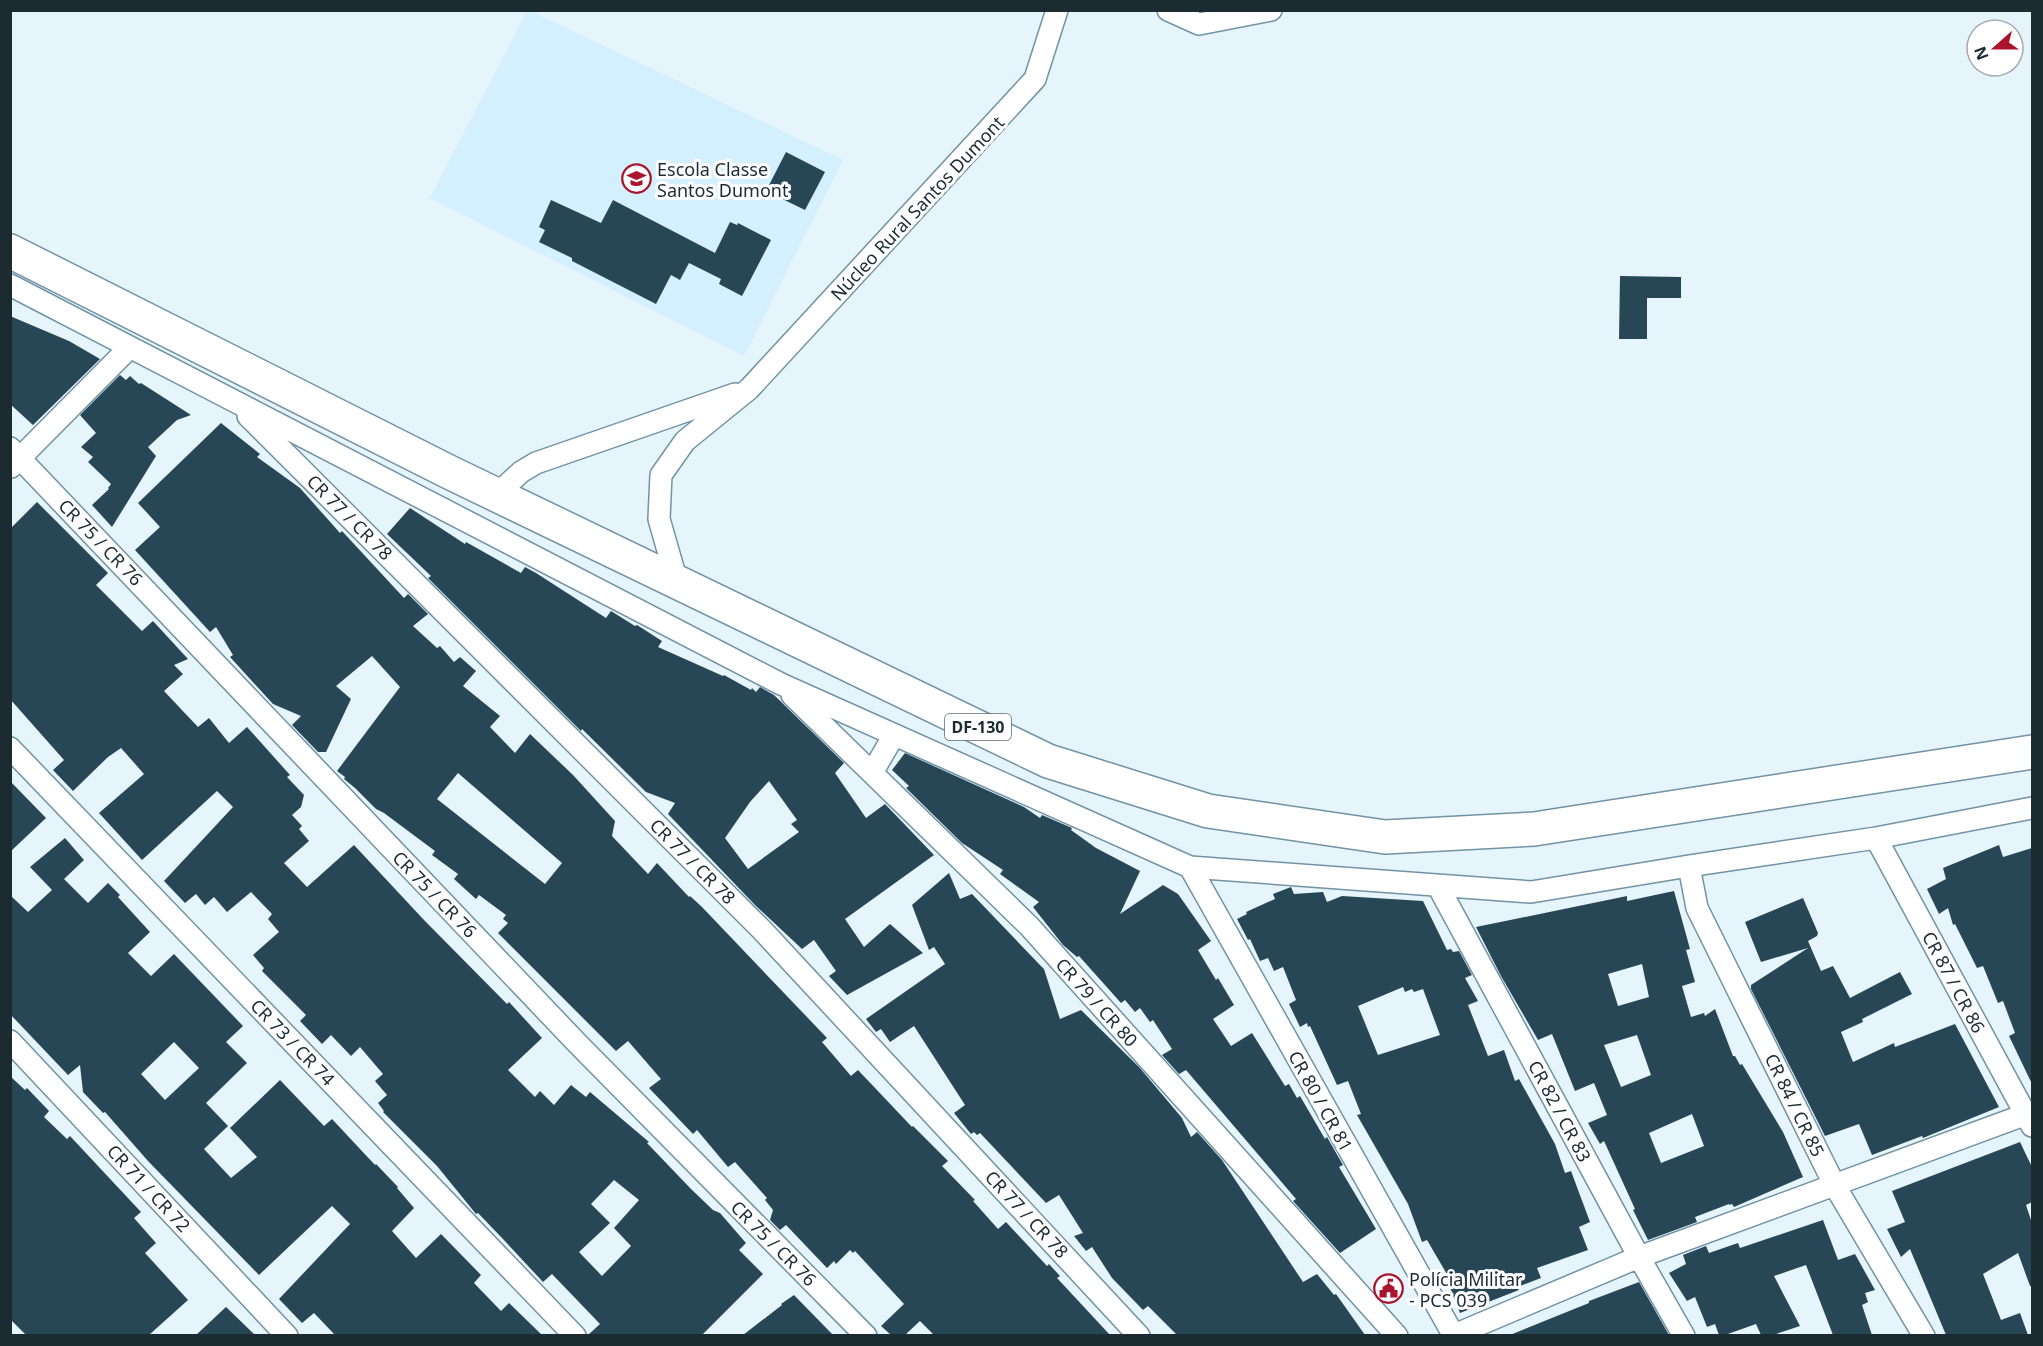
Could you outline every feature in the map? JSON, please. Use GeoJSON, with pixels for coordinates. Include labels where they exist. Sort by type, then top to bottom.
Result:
{"type":"FeatureCollection","features":[{"type":"Feature","properties":{"kind":"main road","name":"DF-130"},"geometry":{"type":"LineString","coordinates":[[10,251],[496,495],[1048,761],[1208,811],[1385,837],[1534,829],[2032,752]]}},
{"type":"Feature","properties":{"kind":"street","name":"Núcleo Rural Santos Dumont"},"geometry":{"type":"LineString","coordinates":[[677,582],[659,519],[660,475],[685,441],[749,389],[1035,79],[1057,10]]}},
{"type":"Feature","properties":{"kind":"street"},"geometry":{"type":"LineString","coordinates":[[1168,10],[1199,24],[1271,10]]}},
{"type":"Feature","properties":{"kind":"street"},"geometry":{"type":"LineString","coordinates":[[10,285],[781,684],[1190,867],[1531,892],[1876,837],[2032,808]]}},
{"type":"Feature","properties":{"kind":"street"},"geometry":{"type":"LineString","coordinates":[[14,457],[129,348]]}},
{"type":"Feature","properties":{"kind":"street","name":"Núcleo Rural Santos Dumont"},"geometry":{"type":"LineString","coordinates":[[496,495],[521,472],[536,463],[749,389]]}},
{"type":"Feature","properties":{"kind":"street","name":"CR 77 / CR 78"},"geometry":{"type":"LineString","coordinates":[[233,400],[762,930],[1139,1335]]}},
{"type":"Feature","properties":{"kind":"street","name":"CR 75 / CR 76"},"geometry":{"type":"LineString","coordinates":[[14,457],[577,1043],[866,1335]]}},
{"type":"Feature","properties":{"kind":"street","name":"CR 79 / CR 80"},"geometry":{"type":"LineString","coordinates":[[781,684],[1029,926],[1397,1335]]}},
{"type":"Feature","properties":{"kind":"street"},"geometry":{"type":"LineString","coordinates":[[872,773],[894,735]]}},
{"type":"Feature","properties":{"kind":"street","name":"CR 73 / CR 74"},"geometry":{"type":"LineString","coordinates":[[10,748],[575,1335]]}},
{"type":"Feature","properties":{"kind":"street","name":"CR 87 / CR 86"},"geometry":{"type":"LineString","coordinates":[[1876,837],[2030,1117]]}},
{"type":"Feature","properties":{"kind":"street","name":"CR 84 / CR 85"},"geometry":{"type":"LineString","coordinates":[[1689,866],[1697,908],[1835,1186],[1924,1335]]}},
{"type":"Feature","properties":{"kind":"street","name":"CR 80 / CR 81"},"geometry":{"type":"LineString","coordinates":[[1190,867],[1453,1335]]}},
{"type":"Feature","properties":{"kind":"street","name":"CR 82 / CR 83"},"geometry":{"type":"LineString","coordinates":[[1438,886],[1639,1257],[1684,1335]]}},
{"type":"Feature","properties":{"kind":"street","name":"CR 71 / CR 72"},"geometry":{"type":"LineString","coordinates":[[10,1041],[287,1335]]}},
{"type":"Feature","properties":{"kind":"street"},"geometry":{"type":"LineString","coordinates":[[1453,1335],[1639,1257],[2030,1117]]}},
{"type":"Feature","properties":{"kind":"shaded area","name":"Escola Classe Santos Dumont"},"geometry":{"type":"Polygon","coordinates":[[[527,11],[843,160],[744,356],[430,198],[527,11]]]}},
{"type":"Feature","properties":{"kind":"building"},"geometry":{"type":"Polygon","coordinates":[[[786,152],[825,172],[805,210],[766,191],[786,152]]]}},
{"type":"Feature","properties":{"kind":"building"},"geometry":{"type":"Polygon","coordinates":[[[551,200],[601,223],[613,200],[715,253],[730,222],[737,225],[738,223],[771,240],[742,296],[719,284],[721,279],[689,263],[680,280],[671,275],[656,304],[539,242],[545,230],[539,227],[551,200]]]}},
{"type":"Feature","properties":{"kind":"building"},"geometry":{"type":"Polygon","coordinates":[[[1620,276],[1681,277],[1681,298],[1647,298],[1647,339],[1619,339],[1620,276]]]}},
{"type":"Feature","properties":{"kind":"building"},"geometry":{"type":"Polygon","coordinates":[[[10,316],[69,341],[100,359],[33,425],[10,404],[10,316]]]}},
{"type":"Feature","properties":{"kind":"building"},"geometry":{"type":"Polygon","coordinates":[[[120,375],[126,380],[130,376],[139,384],[141,383],[191,415],[177,420],[148,447],[156,456],[112,527],[92,505],[109,489],[111,484],[88,462],[93,457],[81,447],[96,433],[80,415],[120,375]]]}},
{"type":"Feature","properties":{"kind":"building"},"geometry":{"type":"Polygon","coordinates":[[[221,423],[260,454],[257,457],[300,488],[340,533],[342,531],[404,598],[408,594],[428,614],[413,626],[437,648],[440,646],[454,662],[460,657],[476,671],[463,686],[500,716],[490,727],[515,753],[530,734],[573,775],[615,821],[612,836],[648,874],[657,863],[689,897],[702,907],[827,1038],[822,1042],[851,1076],[858,1070],[948,1161],[942,1166],[975,1200],[973,1201],[998,1229],[1006,1222],[1047,1266],[1049,1264],[1060,1276],[1057,1278],[1110,1335],[934,1335],[920,1321],[905,1335],[891,1335],[881,1326],[904,1304],[855,1251],[853,1253],[850,1250],[836,1264],[834,1261],[827,1268],[786,1225],[780,1230],[770,1220],[773,1210],[765,1200],[767,1198],[735,1162],[728,1167],[697,1130],[693,1134],[649,1088],[661,1079],[628,1041],[616,1051],[498,933],[508,923],[503,919],[506,915],[479,895],[476,899],[454,879],[458,874],[432,855],[435,851],[376,809],[337,771],[400,687],[372,656],[336,686],[351,699],[326,752],[318,752],[292,725],[301,716],[273,704],[230,657],[233,655],[216,627],[210,632],[135,550],[160,527],[138,503],[221,423]],[[458,773],[437,799],[545,884],[562,863],[458,773]]]}},
{"type":"Feature","properties":{"kind":"building"},"geometry":{"type":"Polygon","coordinates":[[[37,502],[108,573],[96,585],[142,631],[153,621],[188,659],[174,665],[183,674],[164,691],[198,727],[209,718],[229,743],[247,727],[290,775],[287,777],[304,795],[301,807],[292,815],[302,826],[299,829],[309,841],[284,863],[307,887],[354,845],[424,920],[507,1004],[509,1002],[542,1038],[508,1070],[535,1097],[540,1091],[554,1105],[571,1085],[586,1097],[590,1092],[649,1142],[647,1143],[691,1189],[713,1210],[720,1213],[746,1243],[739,1250],[763,1274],[702,1335],[588,1335],[600,1324],[552,1274],[543,1282],[478,1213],[476,1214],[437,1166],[383,1112],[378,1103],[387,1095],[375,1081],[383,1074],[360,1047],[351,1056],[331,1035],[322,1044],[300,1021],[306,1015],[262,971],[264,968],[253,955],[279,932],[268,919],[272,914],[251,892],[227,912],[214,897],[205,905],[196,894],[185,903],[164,881],[233,807],[217,791],[142,860],[99,813],[144,774],[121,748],[108,757],[73,791],[53,770],[64,760],[10,699],[10,529],[37,502]],[[614,1180],[591,1204],[610,1223],[579,1252],[602,1276],[631,1246],[614,1228],[639,1200],[614,1180]]]}},
{"type":"Feature","properties":{"kind":"building"},"geometry":{"type":"Polygon","coordinates":[[[410,508],[465,544],[466,542],[521,573],[525,567],[536,573],[606,618],[611,611],[635,626],[637,625],[662,641],[658,647],[724,675],[751,690],[752,688],[756,692],[760,687],[774,695],[844,763],[835,773],[866,818],[885,804],[934,855],[845,919],[864,947],[890,924],[923,953],[847,995],[829,976],[836,971],[814,940],[802,949],[755,905],[668,814],[675,803],[646,792],[582,729],[581,731],[428,578],[431,576],[387,534],[410,508]],[[769,781],[750,802],[725,838],[748,869],[799,832],[791,824],[797,820],[769,781]]]}},
{"type":"Feature","properties":{"kind":"building"},"geometry":{"type":"Polygon","coordinates":[[[905,753],[1024,807],[1040,818],[1042,815],[1072,828],[1071,830],[1096,848],[1140,871],[1120,914],[1163,885],[1178,894],[1211,941],[1198,950],[1234,1005],[1213,1019],[1231,1046],[1252,1033],[1285,1086],[1289,1084],[1297,1098],[1300,1096],[1325,1139],[1327,1137],[1343,1165],[1339,1167],[1376,1229],[1340,1253],[1293,1201],[1296,1199],[1186,1070],[1179,1074],[1162,1055],[1172,1049],[1153,1020],[1150,1022],[1140,1008],[1135,1012],[1125,1000],[1121,1003],[1079,956],[1077,957],[1063,945],[1033,907],[1039,902],[1000,874],[1003,870],[962,843],[906,788],[909,786],[892,770],[905,753]]]}},
{"type":"Feature","properties":{"kind":"building"},"geometry":{"type":"Polygon","coordinates":[[[10,781],[46,818],[10,852],[10,781]]]}},
{"type":"Feature","properties":{"kind":"building"},"geometry":{"type":"Polygon","coordinates":[[[65,838],[84,860],[64,879],[88,903],[108,883],[150,932],[128,953],[151,976],[174,954],[243,1026],[226,1042],[247,1063],[206,1103],[228,1126],[204,1149],[231,1178],[257,1157],[230,1128],[280,1080],[324,1126],[332,1119],[398,1187],[414,1208],[392,1231],[416,1258],[441,1234],[481,1275],[474,1283],[501,1311],[509,1303],[542,1335],[335,1335],[314,1313],[302,1323],[279,1299],[350,1224],[332,1206],[259,1275],[148,1161],[105,1112],[103,1113],[83,1092],[80,1065],[68,1075],[10,1014],[10,895],[28,912],[52,890],[30,867],[65,838]],[[174,1042],[141,1074],[165,1100],[199,1068],[174,1042]]]}},
{"type":"Feature","properties":{"kind":"building"},"geometry":{"type":"Polygon","coordinates":[[[1999,845],[2003,857],[2032,848],[2032,1084],[2009,1036],[2015,1033],[2003,1001],[1998,1003],[1983,966],[1977,968],[1955,924],[1953,925],[1948,908],[1939,914],[1927,889],[1946,879],[1943,868],[1999,845]]]}},
{"type":"Feature","properties":{"kind":"building"},"geometry":{"type":"Polygon","coordinates":[[[949,873],[960,899],[972,894],[1044,969],[1060,1019],[1081,1010],[1139,1067],[1182,1118],[1191,1137],[1197,1132],[1222,1160],[1303,1282],[1317,1274],[1334,1295],[1336,1294],[1365,1335],[1177,1335],[1148,1306],[1143,1310],[1112,1278],[1092,1247],[1086,1251],[1074,1236],[1083,1233],[1059,1195],[1046,1203],[980,1133],[971,1134],[954,1113],[965,1105],[914,1026],[890,1042],[881,1029],[876,1032],[866,1019],[945,964],[934,947],[929,950],[912,905],[949,873]]]}},
{"type":"Feature","properties":{"kind":"building"},"geometry":{"type":"Polygon","coordinates":[[[1291,887],[1294,894],[1323,892],[1327,902],[1342,896],[1423,901],[1447,950],[1459,951],[1472,975],[1465,978],[1478,1001],[1468,1005],[1488,1056],[1504,1050],[1515,1081],[1519,1079],[1555,1144],[1565,1173],[1571,1171],[1590,1222],[1579,1227],[1588,1250],[1537,1268],[1541,1278],[1517,1287],[1519,1290],[1460,1313],[1446,1277],[1448,1276],[1427,1240],[1422,1242],[1408,1204],[1357,1115],[1361,1114],[1348,1081],[1337,1085],[1310,1026],[1308,1027],[1307,1023],[1300,1027],[1289,1004],[1296,1000],[1283,967],[1274,971],[1268,958],[1260,961],[1237,919],[1247,914],[1246,912],[1275,899],[1273,894],[1291,887]],[[1403,987],[1358,1006],[1378,1055],[1440,1035],[1423,989],[1414,992],[1412,989],[1405,992],[1403,987]]]}},
{"type":"Feature","properties":{"kind":"building"},"geometry":{"type":"Polygon","coordinates":[[[1674,891],[1690,949],[1686,950],[1695,982],[1682,986],[1691,1017],[1704,1013],[1705,1016],[1715,1009],[1733,1056],[1740,1065],[1742,1064],[1783,1132],[1803,1177],[1734,1207],[1729,1204],[1695,1217],[1697,1222],[1648,1240],[1604,1141],[1600,1144],[1588,1123],[1607,1115],[1594,1083],[1575,1091],[1552,1034],[1538,1040],[1476,927],[1627,896],[1627,901],[1674,891]],[[1642,964],[1608,974],[1618,1006],[1649,997],[1642,964]],[[1637,1035],[1604,1045],[1621,1087],[1651,1075],[1637,1035]],[[1692,1114],[1649,1133],[1661,1163],[1704,1146],[1692,1114]]]}},
{"type":"Feature","properties":{"kind":"building"},"geometry":{"type":"Polygon","coordinates":[[[1803,898],[1818,933],[1808,941],[1821,971],[1833,966],[1850,998],[1900,972],[1912,994],[1841,1032],[1853,1062],[1894,1043],[1895,1047],[1955,1024],[1999,1107],[1923,1138],[1922,1136],[1872,1155],[1859,1124],[1825,1136],[1751,989],[1751,985],[1808,948],[1761,962],[1745,922],[1803,898]]]}},
{"type":"Feature","properties":{"kind":"building"},"geometry":{"type":"Polygon","coordinates":[[[10,1076],[25,1090],[27,1088],[49,1111],[44,1117],[67,1139],[70,1136],[141,1212],[134,1218],[156,1243],[145,1253],[188,1300],[149,1335],[26,1335],[10,1319],[10,1076]]]}},
{"type":"Feature","properties":{"kind":"building"},"geometry":{"type":"Polygon","coordinates":[[[2020,1142],[2032,1167],[2032,1202],[2026,1205],[2032,1223],[2032,1286],[2030,1286],[2018,1253],[1983,1274],[2001,1320],[2020,1313],[2028,1335],[1946,1335],[1910,1249],[1901,1257],[1887,1229],[1905,1222],[1892,1191],[2020,1142]]]}},
{"type":"Feature","properties":{"kind":"building"},"geometry":{"type":"Polygon","coordinates":[[[1823,1220],[1838,1260],[1855,1254],[1875,1290],[1865,1293],[1868,1302],[1862,1305],[1872,1335],[1833,1335],[1806,1265],[1774,1276],[1800,1326],[1773,1335],[1761,1335],[1756,1324],[1719,1335],[1715,1324],[1707,1327],[1695,1297],[1687,1301],[1669,1273],[1686,1264],[1683,1255],[1706,1246],[1709,1253],[1738,1243],[1740,1248],[1823,1220]]]}},
{"type":"Feature","properties":{"kind":"building"},"geometry":{"type":"Polygon","coordinates":[[[1639,1282],[1669,1335],[1510,1335],[1589,1303],[1589,1301],[1639,1282]]]}},
{"type":"Feature","properties":{"kind":"building"},"geometry":{"type":"Polygon","coordinates":[[[794,1295],[833,1335],[743,1335],[781,1304],[794,1295]]]}},
{"type":"Feature","properties":{"kind":"building"},"geometry":{"type":"Polygon","coordinates":[[[226,1307],[255,1335],[196,1335],[226,1307]]]}},
{"type":"Feature","properties":{"kind":"place","name":"Escola Classe Santos Dumont"},"geometry":{"type":"Point","coordinates":[636,179]}},
{"type":"Feature","properties":{"kind":"place","name":"Polícia Militar - PCS 039"},"geometry":{"type":"Point","coordinates":[1388,1289]}}]}
